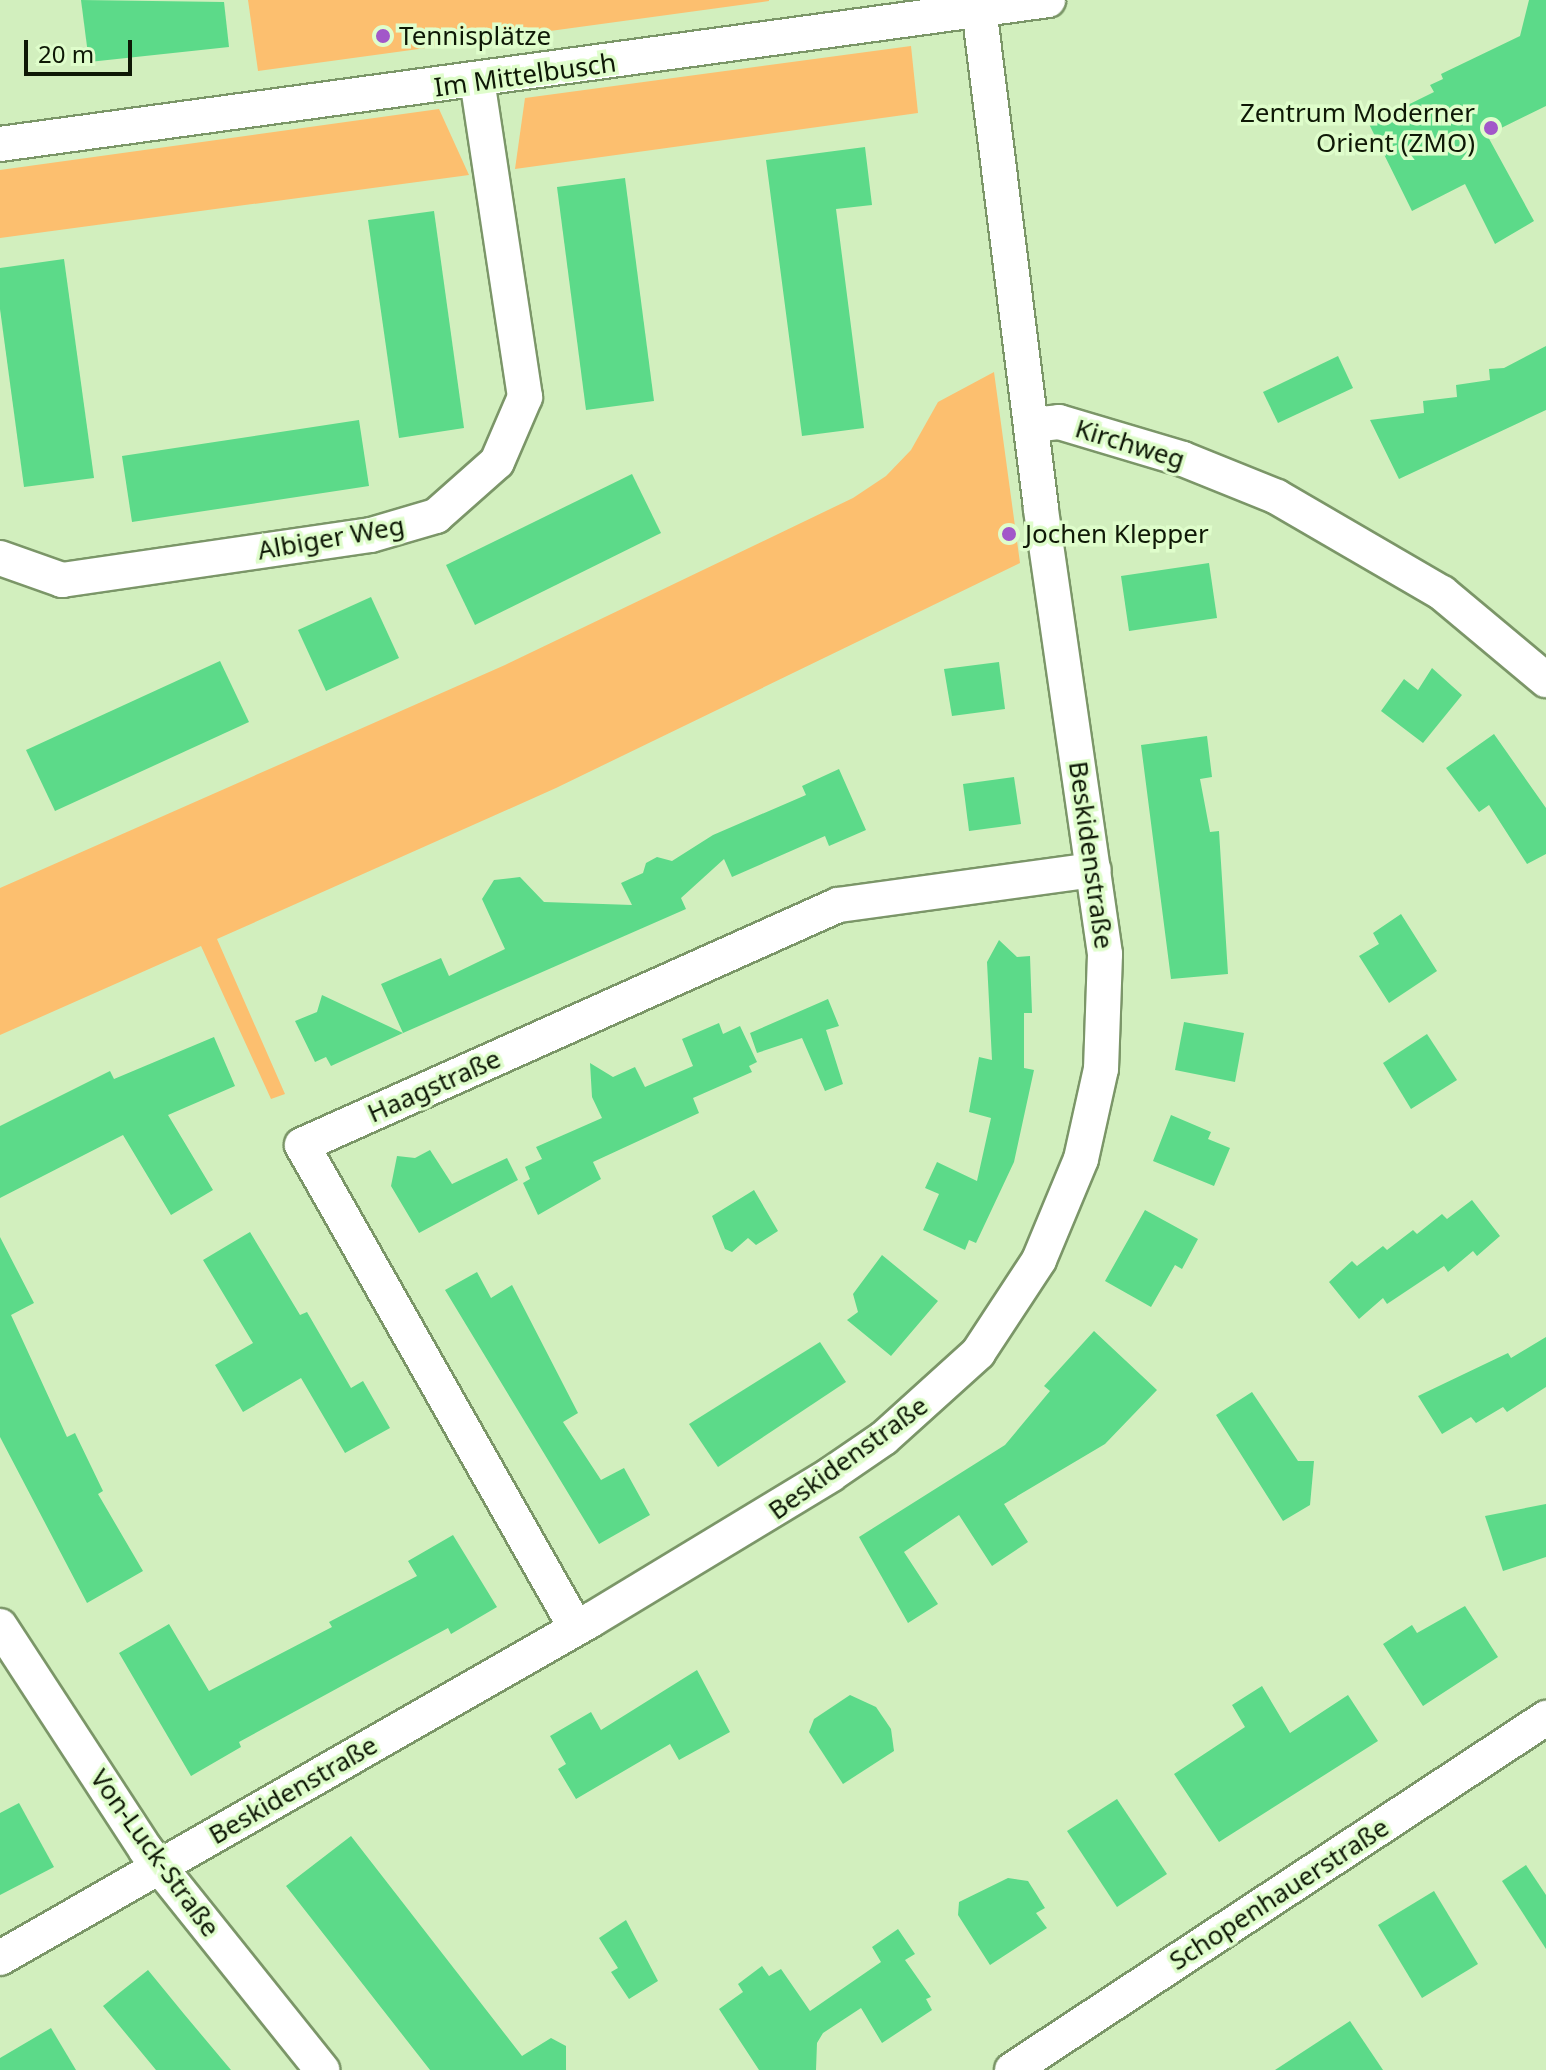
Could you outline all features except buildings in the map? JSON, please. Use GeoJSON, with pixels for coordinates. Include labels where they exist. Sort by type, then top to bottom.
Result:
{"type":"FeatureCollection","features":[{"type":"Feature","properties":{"kind":"street","name":"Im Mittelbusch"},"geometry":{"type":"LineString","coordinates":[[0,144],[477,81],[979,4],[1048,0]]}},
{"type":"Feature","properties":{"kind":"street"},"geometry":{"type":"LineString","coordinates":[[979,4],[1031,425]]}},
{"type":"Feature","properties":{"kind":"street","name":"Albiger Weg"},"geometry":{"type":"LineString","coordinates":[[0,558],[62,580],[371,535],[436,516],[497,462],[525,397],[477,81]]}},
{"type":"Feature","properties":{"kind":"street","name":"Kirchweg"},"geometry":{"type":"LineString","coordinates":[[1031,425],[1059,422],[1183,459],[1277,497],[1442,593],[1546,680]]}},
{"type":"Feature","properties":{"kind":"street","name":"Beskidenstraße"},"geometry":{"type":"LineString","coordinates":[[0,1958],[576,1628],[830,1475],[916,1412],[978,1353],[1039,1260],[1081,1159],[1101,1069],[1105,954],[1031,425]]}},
{"type":"Feature","properties":{"kind":"street","name":"Haagstraße"},"geometry":{"type":"LineString","coordinates":[[576,1628],[302,1145],[838,905],[1094,870]]}},
{"type":"Feature","properties":{"kind":"street","name":"Von-Luck-Straße"},"geometry":{"type":"LineString","coordinates":[[0,1626],[159,1868],[322,2070]]}},
{"type":"Feature","properties":{"kind":"street","name":"Schopenhauerstraße"},"geometry":{"type":"LineString","coordinates":[[1012,2070],[1546,1718]]}},
{"type":"Feature","properties":{"kind":"shaded area","name":"Tennisplätze"},"geometry":{"type":"Polygon","coordinates":[[[248,0],[769,0],[769,1],[258,71],[248,0]]]}},
{"type":"Feature","properties":{"kind":"shaded area"},"geometry":{"type":"Polygon","coordinates":[[[911,46],[918,113],[515,169],[525,98],[911,46]]]}},
{"type":"Feature","properties":{"kind":"shaded area"},"geometry":{"type":"Polygon","coordinates":[[[439,109],[469,175],[0,238],[0,170],[439,109]]]}},
{"type":"Feature","properties":{"kind":"shaded area"},"geometry":{"type":"Polygon","coordinates":[[[994,372],[1020,563],[556,788],[217,939],[285,1094],[271,1099],[201,946],[0,1035],[0,888],[505,665],[853,498],[886,476],[911,450],[938,402],[994,372]]]}},
{"type":"Feature","properties":{"kind":"place","name":"Tennisplätze"},"geometry":{"type":"Point","coordinates":[383,36]}},
{"type":"Feature","properties":{"kind":"place","name":"Zentrum Moderner Orient (ZMO)"},"geometry":{"type":"Point","coordinates":[1491,128]}},
{"type":"Feature","properties":{"kind":"place","name":"Jochen Klepper"},"geometry":{"type":"Point","coordinates":[1009,534]}}]}
